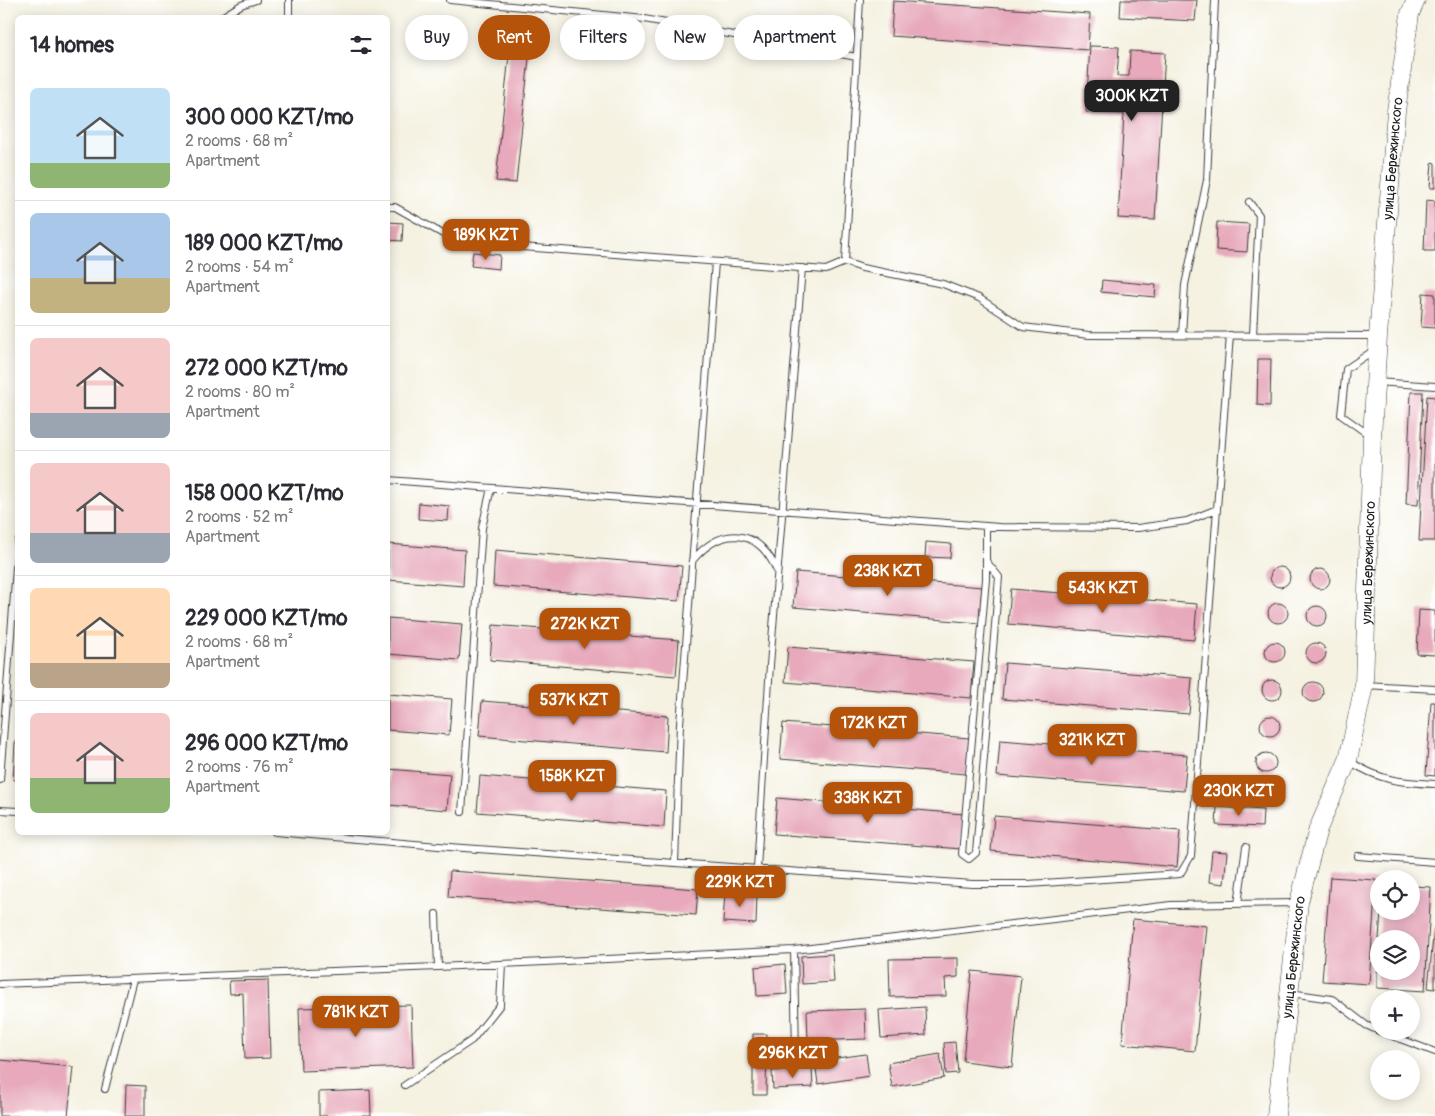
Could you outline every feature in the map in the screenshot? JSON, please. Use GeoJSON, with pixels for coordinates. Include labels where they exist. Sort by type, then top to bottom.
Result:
{"type":"FeatureCollection","features":[{"type":"Feature","properties":{"kind":"main road","name":"улица Бережинского"},"geometry":{"type":"LineString","coordinates":[[1276,1116],[1299,902],[1318,829],[1348,760],[1364,685],[1372,437],[1378,342],[1396,111],[1410,14],[1416,0]]}},
{"type":"Feature","properties":{"kind":"lane"},"geometry":{"type":"LineString","coordinates":[[225,15],[240,5],[256,0]]}},
{"type":"Feature","properties":{"kind":"lane"},"geometry":{"type":"LineString","coordinates":[[289,0],[289,15]]}},
{"type":"Feature","properties":{"kind":"lane"},"geometry":{"type":"LineString","coordinates":[[450,0],[644,19],[856,57]]}},
{"type":"Feature","properties":{"kind":"lane"},"geometry":{"type":"LineString","coordinates":[[845,262],[860,0]]}},
{"type":"Feature","properties":{"kind":"lane"},"geometry":{"type":"LineString","coordinates":[[1182,335],[1185,286],[1207,180],[1215,0]]}},
{"type":"Feature","properties":{"kind":"lane"},"geometry":{"type":"LineString","coordinates":[[1249,202],[1259,215],[1253,335]]}},
{"type":"Feature","properties":{"kind":"lane"},"geometry":{"type":"LineString","coordinates":[[390,206],[395,207],[458,242],[826,270],[845,262],[862,268],[943,284],[979,298],[1023,327],[1089,335],[1253,335],[1378,342]]}},
{"type":"Feature","properties":{"kind":"lane"},"geometry":{"type":"LineString","coordinates":[[675,863],[680,724],[714,262]]}},
{"type":"Feature","properties":{"kind":"lane"},"geometry":{"type":"LineString","coordinates":[[757,868],[777,572],[802,268]]}},
{"type":"Feature","properties":{"kind":"lane"},"geometry":{"type":"LineString","coordinates":[[314,835],[972,884],[1028,884],[1180,874],[1191,856],[1230,335]]}},
{"type":"Feature","properties":{"kind":"lane"},"geometry":{"type":"LineString","coordinates":[[1372,437],[1341,414],[1346,369],[1378,342]]}},
{"type":"Feature","properties":{"kind":"lane"},"geometry":{"type":"LineString","coordinates":[[1375,382],[1435,386]]}},
{"type":"Feature","properties":{"kind":"lane"},"geometry":{"type":"LineString","coordinates":[[390,480],[986,526],[1138,528],[1187,521],[1217,509]]}},
{"type":"Feature","properties":{"kind":"lane"},"geometry":{"type":"LineString","coordinates":[[462,812],[482,528],[491,488]]}},
{"type":"Feature","properties":{"kind":"lane"},"geometry":{"type":"LineString","coordinates":[[986,526],[986,561],[962,854],[969,859],[976,853],[999,577],[986,561]]}},
{"type":"Feature","properties":{"kind":"lane"},"geometry":{"type":"LineString","coordinates":[[692,562],[703,548],[714,540],[731,536],[746,538],[758,544],[770,556],[777,572]]}},
{"type":"Feature","properties":{"kind":"lane"},"geometry":{"type":"LineString","coordinates":[[0,780],[15,582]]}},
{"type":"Feature","properties":{"kind":"lane"},"geometry":{"type":"LineString","coordinates":[[1364,685],[1435,689]]}},
{"type":"Feature","properties":{"kind":"lane"},"geometry":{"type":"LineString","coordinates":[[1348,760],[1371,775],[1398,782],[1435,784]]}},
{"type":"Feature","properties":{"kind":"lane"},"geometry":{"type":"LineString","coordinates":[[0,810],[15,811]]}},
{"type":"Feature","properties":{"kind":"lane"},"geometry":{"type":"LineString","coordinates":[[1238,904],[1246,847]]}},
{"type":"Feature","properties":{"kind":"lane"},"geometry":{"type":"LineString","coordinates":[[1358,856],[1435,862]]}},
{"type":"Feature","properties":{"kind":"lane"},"geometry":{"type":"LineString","coordinates":[[0,984],[438,967],[794,950],[1171,905],[1299,902]]}},
{"type":"Feature","properties":{"kind":"lane"},"geometry":{"type":"LineString","coordinates":[[436,914],[438,967]]}},
{"type":"Feature","properties":{"kind":"lane"},"geometry":{"type":"LineString","coordinates":[[794,950],[796,1055]]}},
{"type":"Feature","properties":{"kind":"lane"},"geometry":{"type":"LineString","coordinates":[[405,1084],[472,1040],[500,1004],[502,964]]}},
{"type":"Feature","properties":{"kind":"lane"},"geometry":{"type":"LineString","coordinates":[[105,1089],[133,979]]}},
{"type":"Feature","properties":{"kind":"lane"},"geometry":{"type":"LineString","coordinates":[[1288,993],[1332,999],[1370,1027]]}},
{"type":"Feature","properties":{"kind":"lane"},"geometry":{"type":"LineString","coordinates":[[1403,1040],[1435,1052]]}},
{"type":"Feature","properties":{"kind":"building"},"geometry":{"type":"Polygon","coordinates":[[[1121,0],[1197,0],[1195,21],[1120,17],[1121,0]]]}},
{"type":"Feature","properties":{"kind":"building"},"geometry":{"type":"Polygon","coordinates":[[[893,1],[1090,14],[1088,50],[891,36],[893,1]]]}},
{"type":"Feature","properties":{"kind":"building"},"geometry":{"type":"Polygon","coordinates":[[[1090,46],[1119,47],[1117,76],[1129,76],[1130,51],[1165,53],[1155,220],[1118,218],[1124,114],[1086,112],[1090,46]]]}},
{"type":"Feature","properties":{"kind":"building"},"geometry":{"type":"Polygon","coordinates":[[[508,60],[529,60],[516,183],[496,181],[508,60]]]}},
{"type":"Feature","properties":{"kind":"building"},"geometry":{"type":"Polygon","coordinates":[[[1432,162],[1435,163],[1435,188],[1430,188],[1432,162]]]}},
{"type":"Feature","properties":{"kind":"building"},"geometry":{"type":"Polygon","coordinates":[[[1426,200],[1435,201],[1435,251],[1424,251],[1426,200]]]}},
{"type":"Feature","properties":{"kind":"building"},"geometry":{"type":"Polygon","coordinates":[[[390,222],[403,223],[402,241],[390,240],[390,222]]]}},
{"type":"Feature","properties":{"kind":"building"},"geometry":{"type":"Polygon","coordinates":[[[1217,222],[1249,224],[1247,252],[1216,250],[1217,222]]]}},
{"type":"Feature","properties":{"kind":"building"},"geometry":{"type":"Polygon","coordinates":[[[473,252],[500,255],[499,269],[471,266],[473,252]]]}},
{"type":"Feature","properties":{"kind":"building"},"geometry":{"type":"Polygon","coordinates":[[[1102,280],[1156,285],[1155,297],[1101,292],[1102,280]]]}},
{"type":"Feature","properties":{"kind":"building"},"geometry":{"type":"Polygon","coordinates":[[[1423,293],[1435,294],[1435,328],[1421,327],[1423,293]]]}},
{"type":"Feature","properties":{"kind":"building"},"geometry":{"type":"Polygon","coordinates":[[[1258,359],[1271,359],[1270,406],[1257,405],[1258,359]]]}},
{"type":"Feature","properties":{"kind":"building"},"geometry":{"type":"Polygon","coordinates":[[[1411,392],[1423,392],[1418,505],[1406,504],[1411,392]]]}},
{"type":"Feature","properties":{"kind":"building"},"geometry":{"type":"Polygon","coordinates":[[[1427,396],[1435,397],[1435,541],[1419,541],[1427,396]]]}},
{"type":"Feature","properties":{"kind":"building"},"geometry":{"type":"Polygon","coordinates":[[[419,503],[449,506],[448,521],[418,519],[419,503]]]}},
{"type":"Feature","properties":{"kind":"building"},"geometry":{"type":"Polygon","coordinates":[[[926,542],[951,544],[950,558],[925,557],[926,542]]]}},
{"type":"Feature","properties":{"kind":"building"},"geometry":{"type":"Polygon","coordinates":[[[390,544],[465,550],[463,586],[390,580],[390,544]]]}},
{"type":"Feature","properties":{"kind":"building"},"geometry":{"type":"Polygon","coordinates":[[[495,550],[682,566],[679,601],[493,586],[495,550]]]}},
{"type":"Feature","properties":{"kind":"building"},"geometry":{"type":"Polygon","coordinates":[[[1280,567],[1287,570],[1290,577],[1287,584],[1280,587],[1273,584],[1270,577],[1273,570],[1280,567]]]}},
{"type":"Feature","properties":{"kind":"building"},"geometry":{"type":"Polygon","coordinates":[[[1320,569],[1327,572],[1330,579],[1327,586],[1320,589],[1313,586],[1310,579],[1313,572],[1320,569]]]}},
{"type":"Feature","properties":{"kind":"building"},"geometry":{"type":"Polygon","coordinates":[[[796,572],[982,587],[979,623],[793,607],[796,572]]]}},
{"type":"Feature","properties":{"kind":"building"},"geometry":{"type":"Polygon","coordinates":[[[1011,589],[1197,604],[1194,640],[1008,624],[1011,589]]]}},
{"type":"Feature","properties":{"kind":"building"},"geometry":{"type":"Polygon","coordinates":[[[1278,603],[1285,606],[1288,613],[1285,620],[1278,623],[1271,620],[1268,613],[1271,606],[1278,603]]]}},
{"type":"Feature","properties":{"kind":"building"},"geometry":{"type":"Polygon","coordinates":[[[1317,606],[1324,609],[1327,616],[1324,623],[1317,626],[1310,623],[1307,616],[1310,609],[1317,606]]]}},
{"type":"Feature","properties":{"kind":"building"},"geometry":{"type":"Polygon","coordinates":[[[1419,610],[1435,611],[1435,655],[1417,654],[1419,610]]]}},
{"type":"Feature","properties":{"kind":"building"},"geometry":{"type":"Polygon","coordinates":[[[390,618],[462,624],[459,660],[390,654],[390,618]]]}},
{"type":"Feature","properties":{"kind":"building"},"geometry":{"type":"Polygon","coordinates":[[[493,625],[679,640],[676,676],[490,660],[493,625]]]}},
{"type":"Feature","properties":{"kind":"building"},"geometry":{"type":"Polygon","coordinates":[[[1275,642],[1282,645],[1285,652],[1282,659],[1275,662],[1268,659],[1265,652],[1268,645],[1275,642]]]}},
{"type":"Feature","properties":{"kind":"building"},"geometry":{"type":"Polygon","coordinates":[[[1316,643],[1323,646],[1326,653],[1323,660],[1316,663],[1309,660],[1306,653],[1309,646],[1316,643]]]}},
{"type":"Feature","properties":{"kind":"building"},"geometry":{"type":"Polygon","coordinates":[[[788,647],[974,662],[971,698],[785,682],[788,647]]]}},
{"type":"Feature","properties":{"kind":"building"},"geometry":{"type":"Polygon","coordinates":[[[1005,663],[1192,678],[1189,714],[1002,699],[1005,663]]]}},
{"type":"Feature","properties":{"kind":"building"},"geometry":{"type":"Polygon","coordinates":[[[1272,680],[1279,683],[1282,690],[1279,697],[1272,700],[1265,697],[1262,690],[1265,683],[1272,680]]]}},
{"type":"Feature","properties":{"kind":"building"},"geometry":{"type":"Polygon","coordinates":[[[1313,682],[1320,685],[1323,692],[1320,699],[1313,702],[1306,699],[1303,692],[1306,685],[1313,682]]]}},
{"type":"Feature","properties":{"kind":"building"},"geometry":{"type":"Polygon","coordinates":[[[390,694],[452,699],[449,735],[390,730],[390,694]]]}},
{"type":"Feature","properties":{"kind":"building"},"geometry":{"type":"Polygon","coordinates":[[[482,701],[668,716],[666,752],[479,736],[482,701]]]}},
{"type":"Feature","properties":{"kind":"building"},"geometry":{"type":"Polygon","coordinates":[[[1431,702],[1435,702],[1435,776],[1426,775],[1431,702]]]}},
{"type":"Feature","properties":{"kind":"building"},"geometry":{"type":"Polygon","coordinates":[[[1270,716],[1277,719],[1280,726],[1277,733],[1270,736],[1263,733],[1260,726],[1263,719],[1270,716]]]}},
{"type":"Feature","properties":{"kind":"building"},"geometry":{"type":"Polygon","coordinates":[[[783,723],[969,738],[966,774],[780,759],[783,723]]]}},
{"type":"Feature","properties":{"kind":"building"},"geometry":{"type":"Polygon","coordinates":[[[1000,740],[1187,755],[1184,791],[997,776],[1000,740]]]}},
{"type":"Feature","properties":{"kind":"building"},"geometry":{"type":"Polygon","coordinates":[[[15,742],[15,780],[13,780],[15,742]]]}},
{"type":"Feature","properties":{"kind":"building"},"geometry":{"type":"Polygon","coordinates":[[[1266,753],[1273,756],[1276,763],[1273,770],[1266,773],[1259,770],[1256,763],[1259,756],[1266,753]]]}},
{"type":"Feature","properties":{"kind":"building"},"geometry":{"type":"Polygon","coordinates":[[[390,769],[450,774],[447,810],[390,805],[390,769]]]}},
{"type":"Feature","properties":{"kind":"building"},"geometry":{"type":"Polygon","coordinates":[[[480,776],[666,791],[664,827],[477,812],[480,776]]]}},
{"type":"Feature","properties":{"kind":"building"},"geometry":{"type":"Polygon","coordinates":[[[777,798],[963,814],[961,849],[774,834],[777,798]]]}},
{"type":"Feature","properties":{"kind":"building"},"geometry":{"type":"Polygon","coordinates":[[[1217,807],[1263,810],[1262,827],[1216,825],[1217,807]]]}},
{"type":"Feature","properties":{"kind":"building"},"geometry":{"type":"Polygon","coordinates":[[[994,816],[1180,831],[1177,867],[991,851],[994,816]]]}},
{"type":"Feature","properties":{"kind":"building"},"geometry":{"type":"Polygon","coordinates":[[[1212,851],[1227,852],[1224,884],[1209,882],[1212,851]]]}},
{"type":"Feature","properties":{"kind":"building"},"geometry":{"type":"Polygon","coordinates":[[[450,871],[698,889],[696,915],[448,897],[450,871]]]}},
{"type":"Feature","properties":{"kind":"building"},"geometry":{"type":"Polygon","coordinates":[[[1330,877],[1370,880],[1370,920],[1373,920],[1373,930],[1370,930],[1369,984],[1322,981],[1330,877]]]}},
{"type":"Feature","properties":{"kind":"building"},"geometry":{"type":"Polygon","coordinates":[[[1420,886],[1431,887],[1425,991],[1377,988],[1377,980],[1420,980],[1420,930],[1380,930],[1380,920],[1420,920],[1420,886]]]}},
{"type":"Feature","properties":{"kind":"building"},"geometry":{"type":"Polygon","coordinates":[[[725,892],[757,894],[756,924],[723,922],[725,892]]]}},
{"type":"Feature","properties":{"kind":"building"},"geometry":{"type":"Polygon","coordinates":[[[1133,919],[1207,926],[1195,1051],[1122,1044],[1133,919]]]}},
{"type":"Feature","properties":{"kind":"building"},"geometry":{"type":"Polygon","coordinates":[[[1435,928],[1435,989],[1428,988],[1435,928]]]}},
{"type":"Feature","properties":{"kind":"building"},"geometry":{"type":"Polygon","coordinates":[[[832,954],[834,982],[802,984],[801,956],[832,954]]]}},
{"type":"Feature","properties":{"kind":"building"},"geometry":{"type":"Polygon","coordinates":[[[958,958],[958,977],[945,978],[946,996],[890,997],[889,959],[958,958]]]}},
{"type":"Feature","properties":{"kind":"building"},"geometry":{"type":"Polygon","coordinates":[[[785,964],[787,994],[757,996],[755,967],[785,964]]]}},
{"type":"Feature","properties":{"kind":"building"},"geometry":{"type":"Polygon","coordinates":[[[972,971],[1021,976],[1012,1067],[963,1061],[972,971]]]}},
{"type":"Feature","properties":{"kind":"building"},"geometry":{"type":"Polygon","coordinates":[[[268,980],[270,1058],[245,1059],[243,993],[230,994],[229,981],[268,980]]]}},
{"type":"Feature","properties":{"kind":"building"},"geometry":{"type":"Polygon","coordinates":[[[411,1005],[413,1067],[301,1071],[299,1008],[411,1005]]]}},
{"type":"Feature","properties":{"kind":"building"},"geometry":{"type":"Polygon","coordinates":[[[925,1007],[926,1035],[881,1038],[879,1010],[925,1007]]]}},
{"type":"Feature","properties":{"kind":"building"},"geometry":{"type":"Polygon","coordinates":[[[865,1009],[866,1039],[808,1041],[807,1011],[865,1009]]]}},
{"type":"Feature","properties":{"kind":"building"},"geometry":{"type":"Polygon","coordinates":[[[753,1034],[767,1034],[766,1095],[753,1095],[753,1034]]]}},
{"type":"Feature","properties":{"kind":"building"},"geometry":{"type":"Polygon","coordinates":[[[955,1042],[958,1073],[946,1074],[944,1043],[955,1042]]]}},
{"type":"Feature","properties":{"kind":"building"},"geometry":{"type":"Polygon","coordinates":[[[866,1054],[869,1076],[818,1084],[815,1061],[866,1054]]]}},
{"type":"Feature","properties":{"kind":"building"},"geometry":{"type":"Polygon","coordinates":[[[940,1054],[944,1078],[892,1087],[888,1063],[940,1054]]]}},
{"type":"Feature","properties":{"kind":"building"},"geometry":{"type":"Polygon","coordinates":[[[0,1060],[73,1067],[68,1116],[0,1116],[0,1060]]]}},
{"type":"Feature","properties":{"kind":"building"},"geometry":{"type":"Polygon","coordinates":[[[812,1068],[813,1087],[773,1089],[772,1071],[812,1068]]]}},
{"type":"Feature","properties":{"kind":"building"},"geometry":{"type":"Polygon","coordinates":[[[126,1085],[145,1086],[145,1116],[125,1116],[126,1085]]]}},
{"type":"Feature","properties":{"kind":"building"},"geometry":{"type":"Polygon","coordinates":[[[370,1090],[371,1116],[319,1116],[319,1092],[370,1090]]]}}]}
